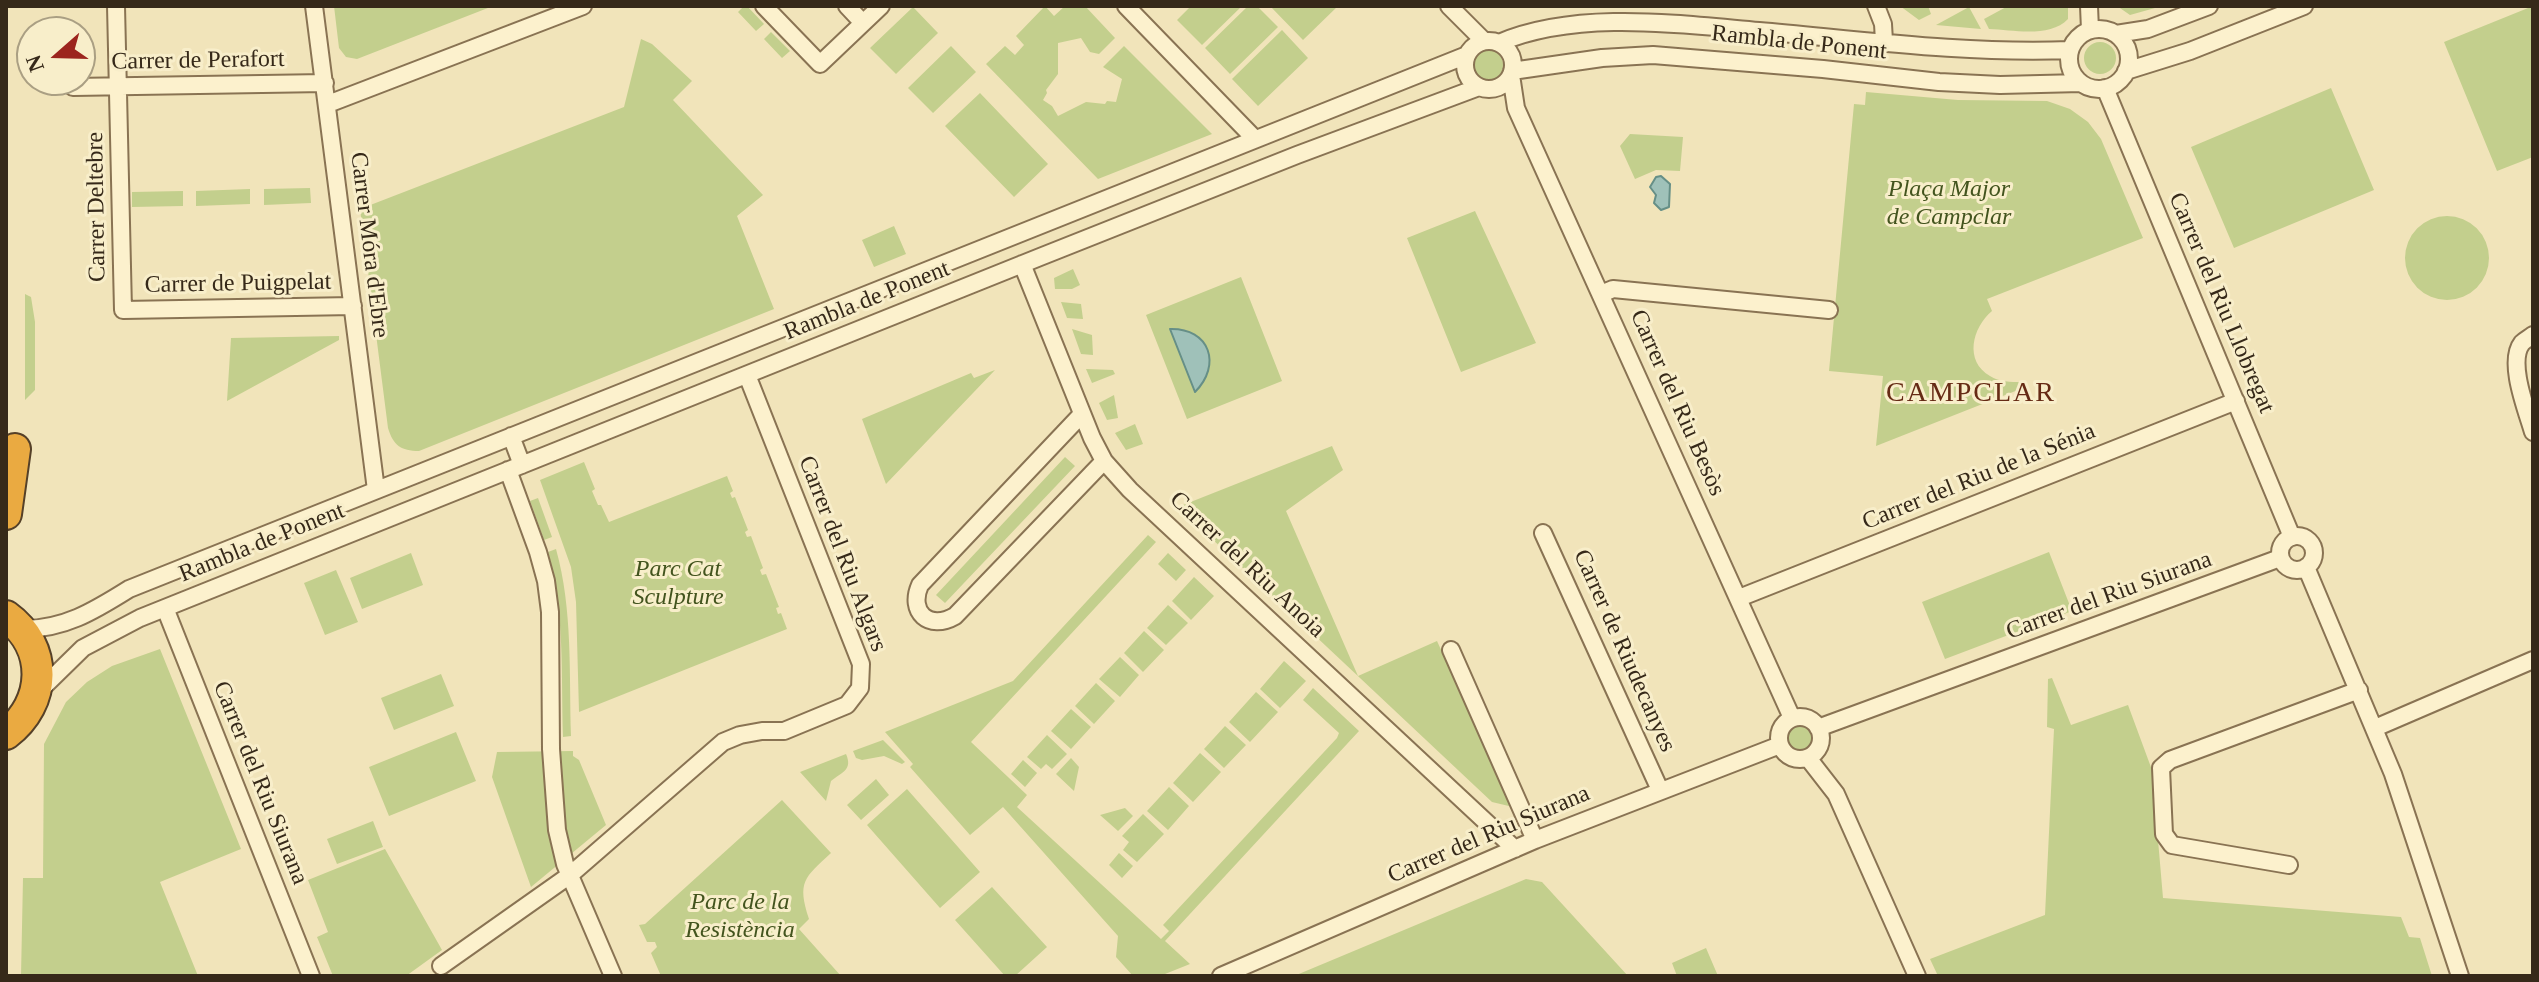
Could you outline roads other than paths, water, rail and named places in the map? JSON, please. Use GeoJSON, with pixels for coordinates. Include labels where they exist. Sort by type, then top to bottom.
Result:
{"type":"FeatureCollection","features":[{"type":"Feature","properties":{"kind":"highway"},"geometry":{"type":"LineString","coordinates":[[6,514],[15,449]]}},
{"type":"Feature","properties":{"kind":"highway"},"geometry":{"type":"LineString","coordinates":[[6,734],[22,720],[36,694],[37,659],[14,623]]}},
{"type":"Feature","properties":{"kind":"street","name":"Carrer Deltebre"},"geometry":{"type":"LineString","coordinates":[[116,6],[123,310]]}},
{"type":"Feature","properties":{"kind":"street","name":"Carrer Móra d'Ebre"},"geometry":{"type":"LineString","coordinates":[[314,6],[376,490]]}},
{"type":"Feature","properties":{"kind":"street"},"geometry":{"type":"LineString","coordinates":[[328,104],[583,6]]}},
{"type":"Feature","properties":{"kind":"street"},"geometry":{"type":"LineString","coordinates":[[764,6],[820,64],[881,6]]}},
{"type":"Feature","properties":{"kind":"street"},"geometry":{"type":"LineString","coordinates":[[847,6],[863,23]]}},
{"type":"Feature","properties":{"kind":"street"},"geometry":{"type":"LineString","coordinates":[[1126,6],[1254,138]]}},
{"type":"Feature","properties":{"kind":"street"},"geometry":{"type":"LineString","coordinates":[[1449,6],[1481,46],[1512,56],[1512,73],[1498,88],[1484,88]]}},
{"type":"Feature","properties":{"kind":"street"},"geometry":{"type":"LineString","coordinates":[[1876,6],[1883,24],[1884,41]]}},
{"type":"Feature","properties":{"kind":"street"},"geometry":{"type":"LineString","coordinates":[[2089,6],[2090,30]]}},
{"type":"Feature","properties":{"kind":"street"},"geometry":{"type":"LineString","coordinates":[[2116,34],[2128,51],[2126,71],[2114,85],[2105,88],[2081,83],[2069,63],[2070,50],[2074,41],[2090,30],[2099,28],[2116,34],[2148,29],[2209,6]]}},
{"type":"Feature","properties":{"kind":"street"},"geometry":{"type":"LineString","coordinates":[[2126,71],[2190,51],[2304,6]]}},
{"type":"Feature","properties":{"kind":"street","name":"Rambla de Ponent"},"geometry":{"type":"LineString","coordinates":[[14,623],[42,630],[81,618],[129,589],[1481,46],[1532,33],[1614,22],[1691,25],[1991,52],[2070,50]]}},
{"type":"Feature","properties":{"kind":"street"},"geometry":{"type":"LineString","coordinates":[[1481,46],[1467,74],[1516,108]]}},
{"type":"Feature","properties":{"kind":"street","name":"Rambla de Ponent"},"geometry":{"type":"LineString","coordinates":[[1512,73],[1602,58],[1653,55],[1787,65],[1939,82],[2000,85],[2081,83]]}},
{"type":"Feature","properties":{"kind":"street","name":"Carrer del Riu Besòs"},"geometry":{"type":"LineString","coordinates":[[1512,73],[1516,108],[1792,718]]}},
{"type":"Feature","properties":{"kind":"street","name":"Carrer de Perafort"},"geometry":{"type":"LineString","coordinates":[[96,86],[325,83]]}},
{"type":"Feature","properties":{"kind":"street","name":"Rambla de Ponent"},"geometry":{"type":"LineString","coordinates":[[36,694],[83,648],[112,631],[165,608],[1014,267],[1448,97],[1484,88]]}},
{"type":"Feature","properties":{"kind":"street","name":"Carrer del Riu Llobregat"},"geometry":{"type":"LineString","coordinates":[[2105,88],[2292,537]]}},
{"type":"Feature","properties":{"kind":"street"},"geometry":{"type":"LineString","coordinates":[[1030,228],[1040,257]]}},
{"type":"Feature","properties":{"kind":"street"},"geometry":{"type":"LineString","coordinates":[[994,243],[995,259],[1014,267]]}},
{"type":"Feature","properties":{"kind":"street","name":"Carrer del Riu Anoia"},"geometry":{"type":"LineString","coordinates":[[1014,267],[1104,461],[1141,500],[1515,849]]}},
{"type":"Feature","properties":{"kind":"street"},"geometry":{"type":"LineString","coordinates":[[1601,294],[1613,289],[1829,310]]}},
{"type":"Feature","properties":{"kind":"street","name":"Carrer de Puigpelat"},"geometry":{"type":"LineString","coordinates":[[123,310],[353,306]]}},
{"type":"Feature","properties":{"kind":"street"},"geometry":{"type":"LineString","coordinates":[[2533,335],[2522,344],[2517,357],[2519,385],[2533,432]]}},
{"type":"Feature","properties":{"kind":"street","name":"Carrer del Riu Algars"},"geometry":{"type":"LineString","coordinates":[[441,966],[570,875],[723,742],[762,731],[784,731],[847,705],[860,688],[861,664],[747,375]]}},
{"type":"Feature","properties":{"kind":"street","name":"Carrer del Riu de la Sénia"},"geometry":{"type":"LineString","coordinates":[[1739,598],[2236,401]]}},
{"type":"Feature","properties":{"kind":"street"},"geometry":{"type":"LineString","coordinates":[[1082,414],[920,585],[915,595],[923,617],[933,622],[944,622],[955,616],[1104,461]]}},
{"type":"Feature","properties":{"kind":"street"},"geometry":{"type":"LineString","coordinates":[[511,436],[515,467],[546,581],[550,612],[551,737],[557,830],[570,875],[613,976]]}},
{"type":"Feature","properties":{"kind":"street","name":"Carrer de Riudecanyes"},"geometry":{"type":"LineString","coordinates":[[1543,533],[1660,790]]}},
{"type":"Feature","properties":{"kind":"street"},"geometry":{"type":"LineString","coordinates":[[2292,537],[2305,539],[2313,549],[2314,556],[2306,567],[2291,569],[2280,558],[2282,545],[2292,537]]}},
{"type":"Feature","properties":{"kind":"street","name":"Carrer del Riu Siurana"},"geometry":{"type":"LineString","coordinates":[[1818,728],[2280,558]]}},
{"type":"Feature","properties":{"kind":"street"},"geometry":{"type":"LineString","coordinates":[[2306,567],[2393,774],[2460,976]]}},
{"type":"Feature","properties":{"kind":"street","name":"Carrer del Riu Siurana"},"geometry":{"type":"LineString","coordinates":[[165,608],[311,976]]}},
{"type":"Feature","properties":{"kind":"street"},"geometry":{"type":"LineString","coordinates":[[1451,650],[1535,840]]}},
{"type":"Feature","properties":{"kind":"street"},"geometry":{"type":"LineString","coordinates":[[2375,728],[2533,660]]}},
{"type":"Feature","properties":{"kind":"street"},"geometry":{"type":"LineString","coordinates":[[2289,865],[2172,845],[2164,834],[2161,768],[2170,760],[2359,690]]}},
{"type":"Feature","properties":{"kind":"street"},"geometry":{"type":"LineString","coordinates":[[1804,717],[1818,728],[1820,743],[1808,758],[1794,759],[1780,745],[1780,729],[1792,718],[1804,717]]}},
{"type":"Feature","properties":{"kind":"street","name":"Carrer del Riu Siurana"},"geometry":{"type":"LineString","coordinates":[[1221,976],[1535,840],[1780,745]]}},
{"type":"Feature","properties":{"kind":"street"},"geometry":{"type":"LineString","coordinates":[[1808,758],[1836,794],[1917,976]]}},
{"type":"Feature","properties":{"kind":"water"},"geometry":{"type":"Polygon","coordinates":[[[1661,176],[1670,184],[1669,207],[1661,210],[1654,203],[1656,195],[1650,187],[1656,177],[1661,176]]]}},
{"type":"Feature","properties":{"kind":"water"},"geometry":{"type":"Polygon","coordinates":[[[1170,329],[1195,335],[1208,350],[1208,371],[1195,392],[1170,329]]]}},
{"type":"Feature","properties":{"kind":"district","name":"CAMPCLAR"},"geometry":{"type":"Point","coordinates":[1971,394]}},
{"type":"Feature","properties":{"kind":"park label","name":"Plaça Major de Campclar"},"geometry":{"type":"Point","coordinates":[1949,204]}},
{"type":"Feature","properties":{"kind":"park label","name":"Parc Cat Sculpture"},"geometry":{"type":"Point","coordinates":[678,584]}},
{"type":"Feature","properties":{"kind":"park label","name":"Parc de la Resistència"},"geometry":{"type":"Point","coordinates":[740,917]}}]}
